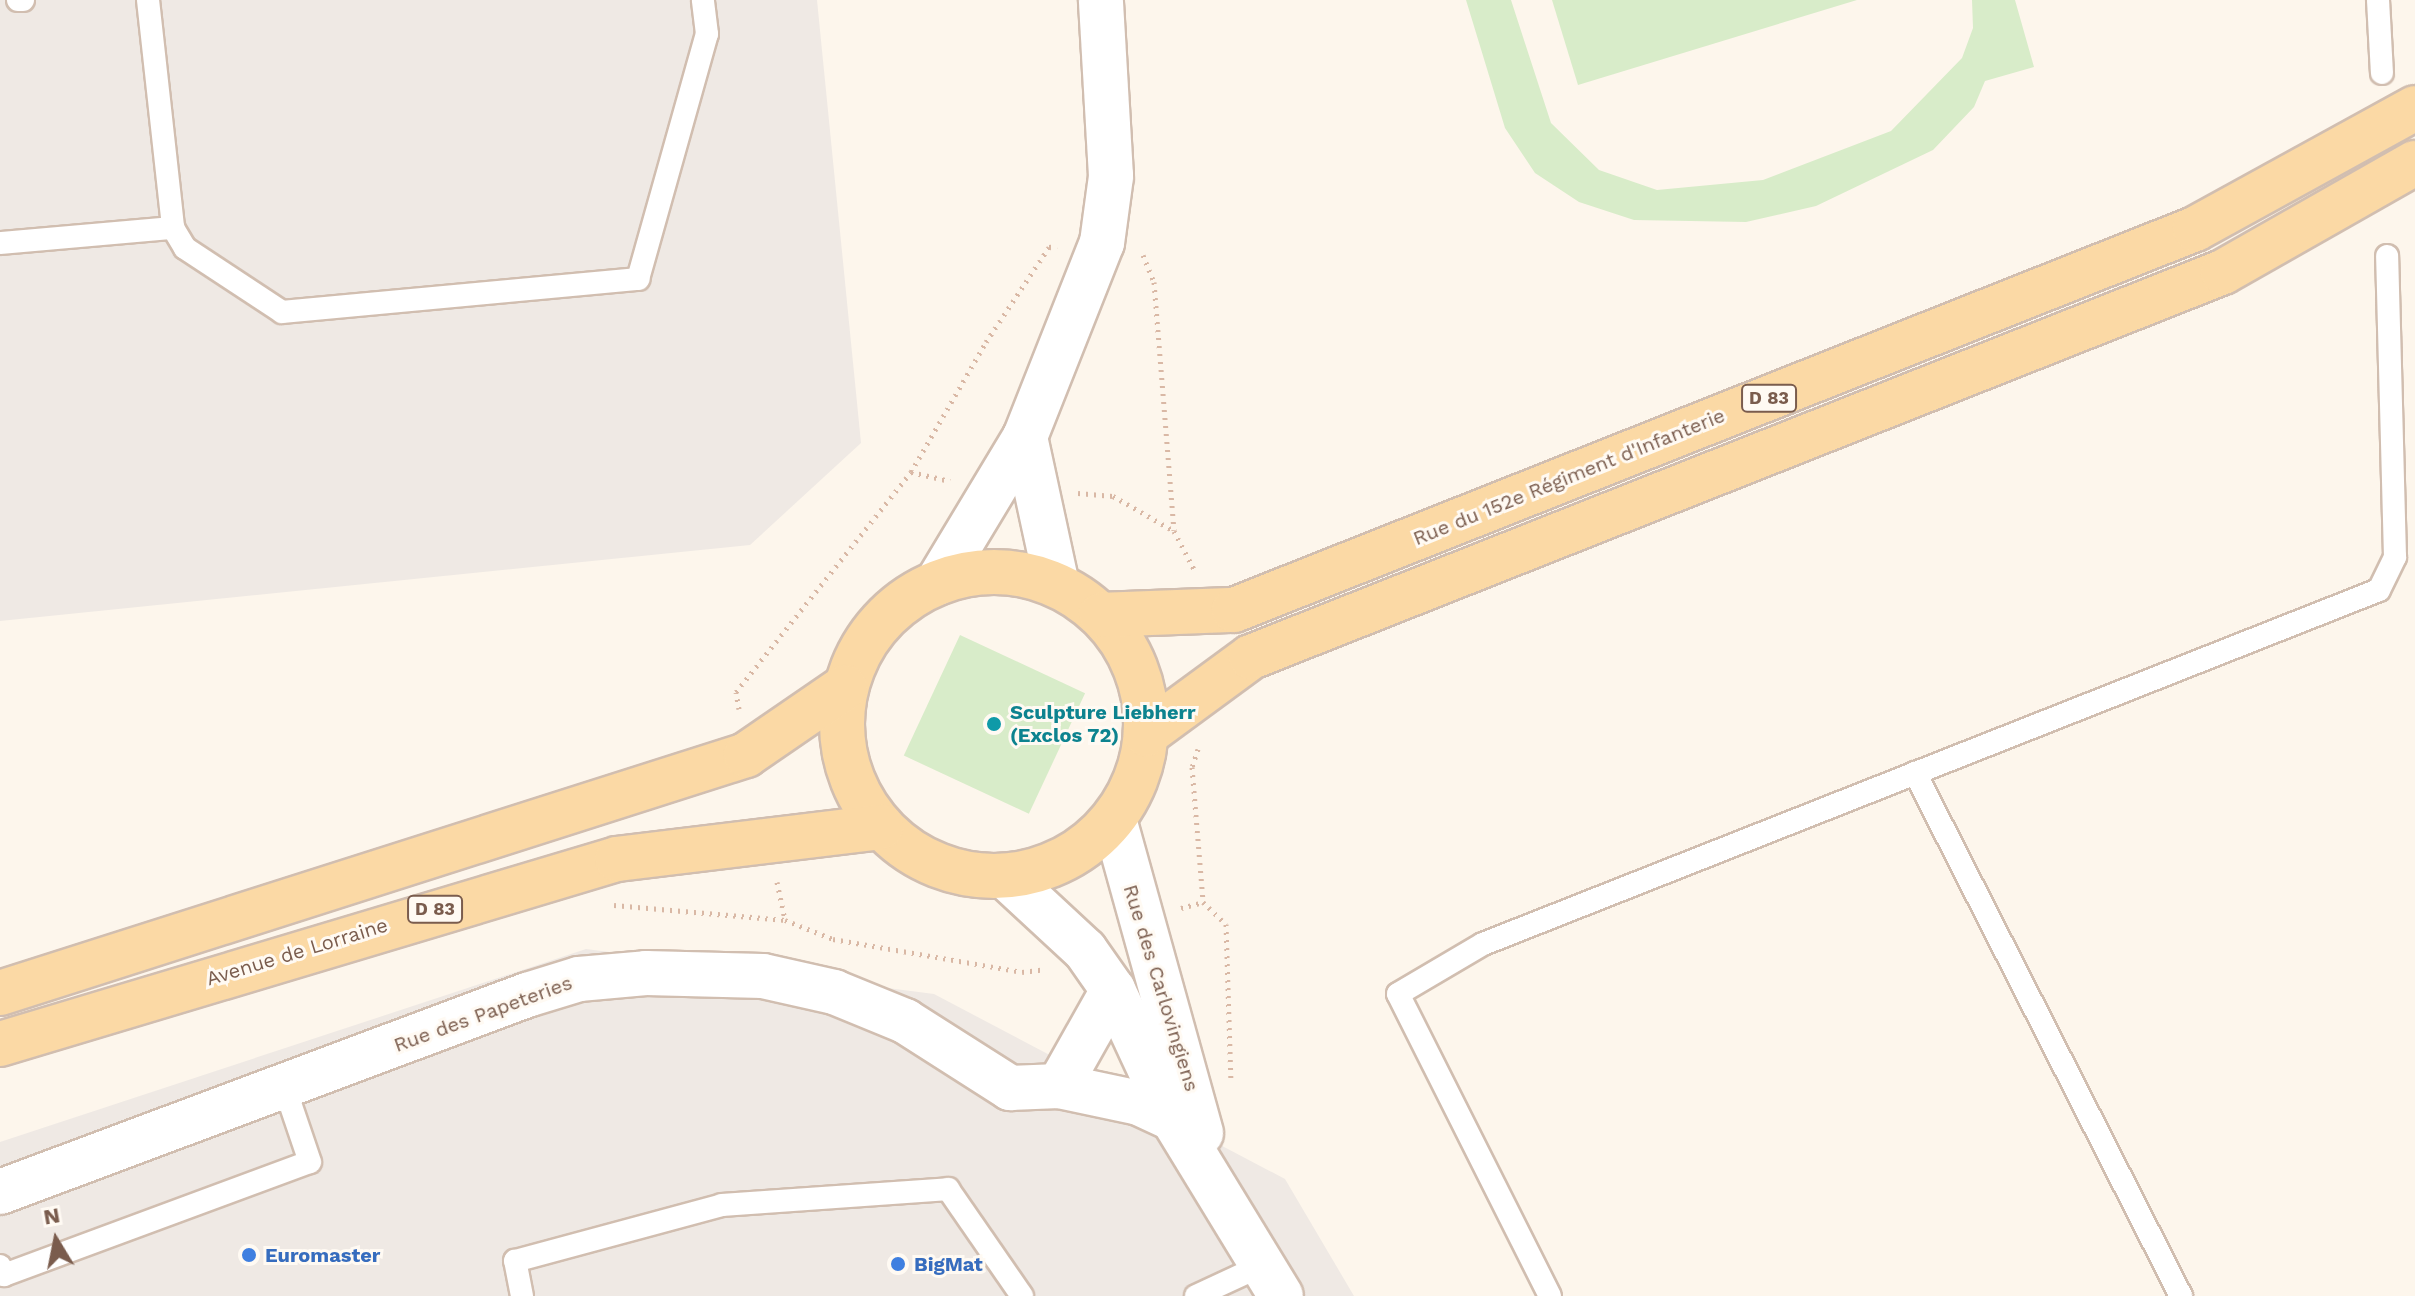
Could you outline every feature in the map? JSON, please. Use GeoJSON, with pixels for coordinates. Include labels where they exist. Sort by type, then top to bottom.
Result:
{"type":"FeatureCollection","features":[{"type":"Feature","properties":{"kind":"main road","name":"Rue du 152e Régiment d'Infanterie"},"geometry":{"type":"LineString","coordinates":[[1101,615],[1234,610],[2195,229],[2415,108]]}},
{"type":"Feature","properties":{"kind":"main road","name":"D 83"},"geometry":{"type":"LineString","coordinates":[[1146,734],[1251,657],[2223,272],[2415,163]]}},
{"type":"Feature","properties":{"kind":"main road"},"geometry":{"type":"LineString","coordinates":[[990,572],[1057,585],[1101,615],[1138,677],[1146,734],[1136,779],[1114,819],[1083,848],[1046,867],[1005,876],[959,873],[916,856],[881,827],[850,773],[841,737],[845,687],[879,625],[937,583],[990,572]]}},
{"type":"Feature","properties":{"kind":"main road","name":"D 83"},"geometry":{"type":"LineString","coordinates":[[0,993],[746,755],[845,687]]}},
{"type":"Feature","properties":{"kind":"main road","name":"Avenue de Lorraine"},"geometry":{"type":"LineString","coordinates":[[0,1044],[617,859],[881,827]]}},
{"type":"Feature","properties":{"kind":"street"},"geometry":{"type":"LineString","coordinates":[[937,583],[1025,437],[1120,242],[1111,176],[1101,0]]}},
{"type":"Feature","properties":{"kind":"street"},"geometry":{"type":"LineString","coordinates":[[1025,437],[1057,585]]}},
{"type":"Feature","properties":{"kind":"street","name":"Rue des Carlovingiens"},"geometry":{"type":"LineString","coordinates":[[1114,819],[1137,922],[1199,1113],[1203,1159]]}},
{"type":"Feature","properties":{"kind":"street","name":"Rue des Carlovingiens"},"geometry":{"type":"LineString","coordinates":[[1005,876],[1085,950],[1113,990],[1173,1119],[1203,1159],[1272,1280]]}},
{"type":"Feature","properties":{"kind":"street","name":"Rue des Papeteries"},"geometry":{"type":"LineString","coordinates":[[0,1192],[527,995],[579,979],[646,973],[763,976],[834,992],[905,1021],[1010,1088],[1059,1086],[1139,1103],[1173,1119]]}},
{"type":"Feature","properties":{"kind":"street"},"geometry":{"type":"LineString","coordinates":[[1059,1086],[1113,990]]}},
{"type":"Feature","properties":{"kind":"lane"},"geometry":{"type":"LineString","coordinates":[[148,0],[173,228],[185,248],[255,301],[282,312],[638,279],[707,34],[703,0]]}},
{"type":"Feature","properties":{"kind":"lane"},"geometry":{"type":"LineString","coordinates":[[2378,0],[2382,73]]}},
{"type":"Feature","properties":{"kind":"lane"},"geometry":{"type":"LineString","coordinates":[[0,243],[173,228]]}},
{"type":"Feature","properties":{"kind":"lane"},"geometry":{"type":"LineString","coordinates":[[1550,1296],[1398,994],[1483,944],[2379,590],[2395,557],[2387,256]]}},
{"type":"Feature","properties":{"kind":"lane"},"geometry":{"type":"LineString","coordinates":[[1915,773],[2181,1296]]}},
{"type":"Feature","properties":{"kind":"lane"},"geometry":{"type":"LineString","coordinates":[[0,1266],[4,1275],[310,1162],[285,1088]]}},
{"type":"Feature","properties":{"kind":"lane"},"geometry":{"type":"LineString","coordinates":[[522,1296],[515,1261],[722,1205],[948,1189],[1022,1296]]}},
{"type":"Feature","properties":{"kind":"lane"},"geometry":{"type":"LineString","coordinates":[[1196,1296],[1272,1280]]}},
{"type":"Feature","properties":{"kind":"path"},"geometry":{"type":"LineString","coordinates":[[911,472],[1049,247],[1120,242],[1154,282],[1174,531]]}},
{"type":"Feature","properties":{"kind":"path"},"geometry":{"type":"LineString","coordinates":[[1137,922],[1203,902],[1226,924],[1227,1089]]}},
{"type":"Feature","properties":{"kind":"path"},"geometry":{"type":"LineString","coordinates":[[785,920],[833,939],[1022,972],[1050,969],[1085,950]]}},
{"type":"Feature","properties":{"kind":"shaded area"},"geometry":{"type":"Polygon","coordinates":[[[0,0],[817,0],[861,443],[750,545],[0,621],[0,0]]]}},
{"type":"Feature","properties":{"kind":"shaded area"},"geometry":{"type":"Polygon","coordinates":[[[586,949],[934,994],[1285,1179],[1354,1296],[0,1296],[0,1142],[586,949]]]}},
{"type":"Feature","properties":{"kind":"green space"},"geometry":{"type":"Polygon","coordinates":[[[1466,0],[1511,0],[1551,123],[1599,170],[1657,190],[1763,180],[1891,131],[1962,58],[1973,28],[1972,0],[2015,0],[2034,67],[1985,81],[1974,107],[1933,150],[1816,206],[1746,222],[1634,220],[1579,202],[1535,173],[1505,128],[1466,0]]]}},
{"type":"Feature","properties":{"kind":"green space"},"geometry":{"type":"Polygon","coordinates":[[[1552,0],[1857,0],[1578,85],[1552,0]]]}},
{"type":"Feature","properties":{"kind":"green space"},"geometry":{"type":"Polygon","coordinates":[[[960,635],[1085,693],[1029,814],[904,756],[960,635]]]}},
{"type":"Feature","properties":{"kind":"place","name":"Sculpture Liebherr (Exclos 72)"},"geometry":{"type":"Point","coordinates":[994,724]}},
{"type":"Feature","properties":{"kind":"place","name":"Euromaster"},"geometry":{"type":"Point","coordinates":[249,1255]}},
{"type":"Feature","properties":{"kind":"place","name":"BigMat"},"geometry":{"type":"Point","coordinates":[898,1264]}}]}
